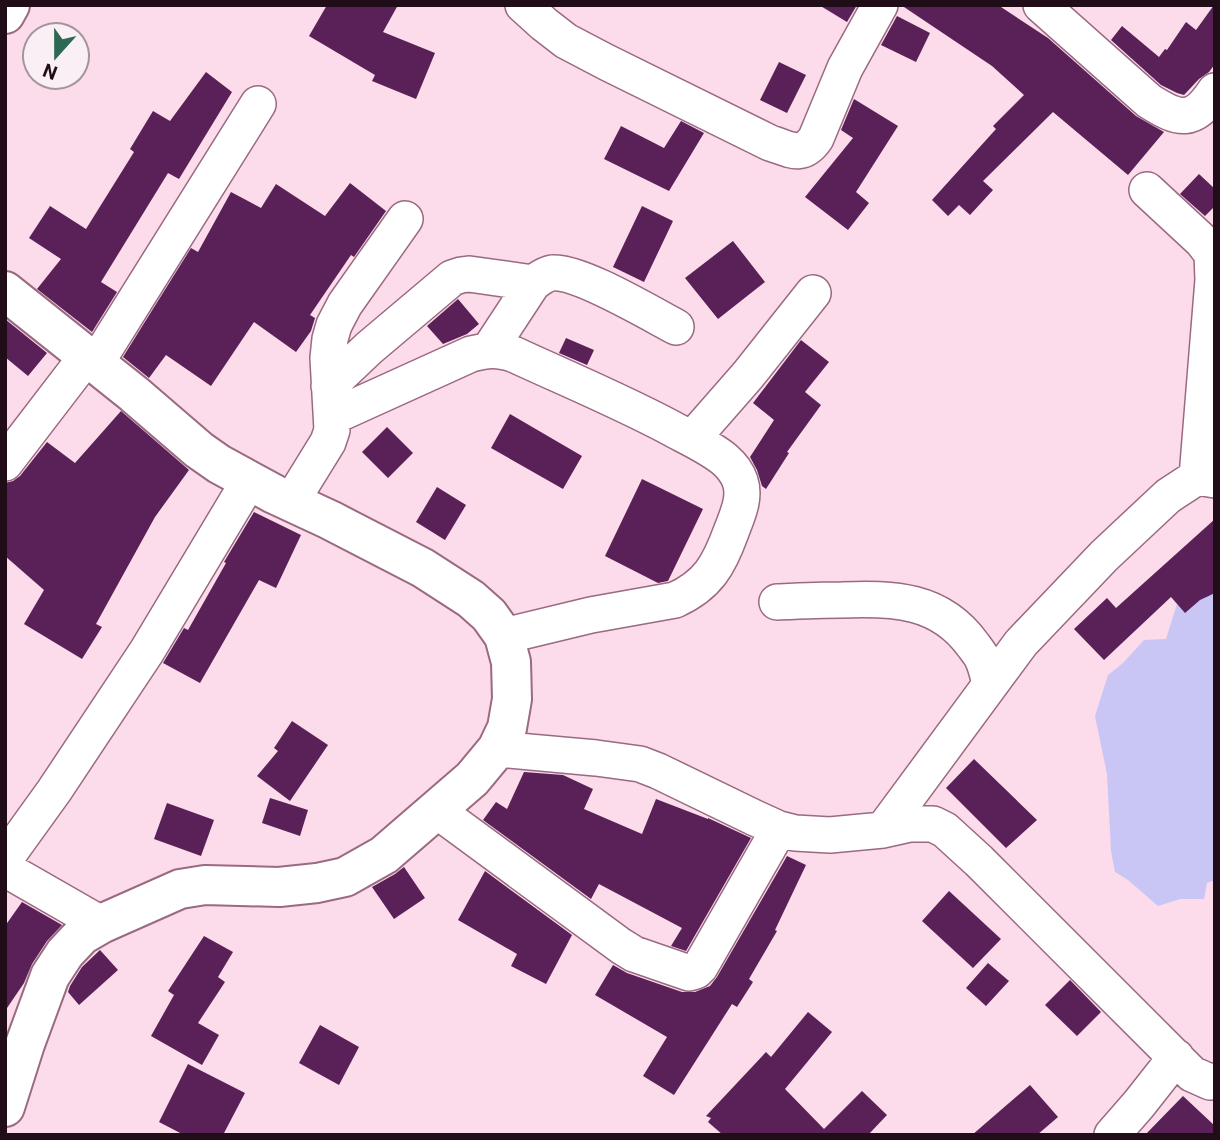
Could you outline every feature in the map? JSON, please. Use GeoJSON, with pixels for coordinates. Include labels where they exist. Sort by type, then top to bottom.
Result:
{"type":"FeatureCollection","features":[{"type":"Feature","properties":{"kind":"street"},"geometry":{"type":"LineString","coordinates":[[5,14],[9,5]]}},
{"type":"Feature","properties":{"kind":"street"},"geometry":{"type":"LineString","coordinates":[[523,5],[566,41],[770,143],[795,150],[804,150],[816,138],[845,68],[880,5]]}},
{"type":"Feature","properties":{"kind":"street"},"geometry":{"type":"LineString","coordinates":[[1041,5],[1149,101],[1167,112],[1177,116],[1196,112],[1215,91]]}},
{"type":"Feature","properties":{"kind":"street"},"geometry":{"type":"LineString","coordinates":[[5,463],[91,360],[258,104]]}},
{"type":"Feature","properties":{"kind":"street"},"geometry":{"type":"LineString","coordinates":[[883,830],[1021,643],[1104,556],[1168,496],[1206,478],[1212,254],[1202,241],[1147,190]]}},
{"type":"Feature","properties":{"kind":"street"},"geometry":{"type":"LineString","coordinates":[[291,502],[328,442],[332,430],[328,358],[334,325],[345,304],[405,219]]}},
{"type":"Feature","properties":{"kind":"street"},"geometry":{"type":"LineString","coordinates":[[489,350],[533,283],[542,276],[554,273],[592,283],[676,327]]}},
{"type":"Feature","properties":{"kind":"street"},"geometry":{"type":"LineString","coordinates":[[331,402],[369,348],[452,278],[468,274],[533,283]]}},
{"type":"Feature","properties":{"kind":"street"},"geometry":{"type":"LineString","coordinates":[[5,291],[219,464],[423,568],[471,599],[489,615],[504,636],[511,662],[512,699],[507,728],[497,749],[472,779],[384,855],[345,877],[279,887],[205,884],[180,889],[82,935],[65,953],[50,976],[5,1107]]}},
{"type":"Feature","properties":{"kind":"street"},"geometry":{"type":"LineString","coordinates":[[692,439],[748,375],[813,293]]}},
{"type":"Feature","properties":{"kind":"street"},"geometry":{"type":"LineString","coordinates":[[331,402],[471,354],[489,350],[501,351],[641,412],[692,439],[734,468],[742,494],[738,514],[717,564],[702,584],[675,600],[591,615],[504,636]]}},
{"type":"Feature","properties":{"kind":"street"},"geometry":{"type":"LineString","coordinates":[[5,859],[54,791],[147,651],[249,481]]}},
{"type":"Feature","properties":{"kind":"street"},"geometry":{"type":"LineString","coordinates":[[777,602],[877,598],[926,608],[953,623],[968,638],[982,658],[990,684]]}},
{"type":"Feature","properties":{"kind":"street"},"geometry":{"type":"LineString","coordinates":[[497,749],[640,764],[779,829],[795,833],[830,835],[883,830],[910,824],[933,824],[945,830],[998,880],[1192,1074],[1210,1082],[1215,1081]]}},
{"type":"Feature","properties":{"kind":"street"},"geometry":{"type":"LineString","coordinates":[[436,810],[621,946],[634,954],[689,973],[700,967],[779,829]]}},
{"type":"Feature","properties":{"kind":"street"},"geometry":{"type":"LineString","coordinates":[[5,869],[101,924]]}},
{"type":"Feature","properties":{"kind":"street"},"geometry":{"type":"LineString","coordinates":[[1112,1135],[1176,1057]]}},
{"type":"Feature","properties":{"kind":"water"},"geometry":{"type":"Polygon","coordinates":[[[1215,591],[1215,880],[1207,883],[1204,899],[1180,899],[1158,906],[1115,872],[1111,851],[1107,774],[1095,716],[1108,675],[1144,640],[1166,639],[1177,604],[1215,591]]]}},
{"type":"Feature","properties":{"kind":"building"},"geometry":{"type":"Polygon","coordinates":[[[327,5],[398,5],[383,32],[435,53],[416,99],[372,81],[375,75],[309,36],[327,5]]]}},
{"type":"Feature","properties":{"kind":"building"},"geometry":{"type":"Polygon","coordinates":[[[819,5],[857,5],[847,22],[819,5]]]}},
{"type":"Feature","properties":{"kind":"building"},"geometry":{"type":"Polygon","coordinates":[[[901,5],[998,5],[1048,38],[1136,116],[1164,132],[1128,175],[1053,112],[983,181],[993,190],[970,215],[959,205],[948,216],[932,200],[996,129],[993,126],[1024,95],[992,66],[901,5]]]}},
{"type":"Feature","properties":{"kind":"building"},"geometry":{"type":"Polygon","coordinates":[[[1214,5],[1215,64],[1184,95],[1161,85],[1111,40],[1122,26],[1159,57],[1186,22],[1196,30],[1214,5]]]}},
{"type":"Feature","properties":{"kind":"building"},"geometry":{"type":"Polygon","coordinates":[[[897,16],[930,33],[916,62],[881,45],[897,16]]]}},
{"type":"Feature","properties":{"kind":"building"},"geometry":{"type":"Polygon","coordinates":[[[779,62],[806,75],[787,113],[760,100],[779,62]]]}},
{"type":"Feature","properties":{"kind":"building"},"geometry":{"type":"Polygon","coordinates":[[[206,72],[232,92],[179,179],[168,173],[101,282],[117,292],[92,332],[37,289],[61,259],[29,238],[50,206],[86,229],[134,152],[130,149],[153,111],[170,121],[206,72]]]}},
{"type":"Feature","properties":{"kind":"building"},"geometry":{"type":"Polygon","coordinates":[[[854,99],[898,126],[856,192],[869,203],[848,230],[805,197],[853,138],[841,130],[854,99]]]}},
{"type":"Feature","properties":{"kind":"building"},"geometry":{"type":"Polygon","coordinates":[[[681,121],[704,133],[669,191],[604,159],[621,126],[664,148],[681,121]]]}},
{"type":"Feature","properties":{"kind":"building"},"geometry":{"type":"Polygon","coordinates":[[[1199,174],[1215,189],[1215,206],[1205,216],[1180,194],[1199,174]]]}},
{"type":"Feature","properties":{"kind":"building"},"geometry":{"type":"Polygon","coordinates":[[[350,183],[386,211],[354,257],[351,255],[310,315],[315,318],[311,331],[296,352],[254,322],[211,386],[166,355],[149,378],[123,357],[191,248],[198,252],[231,192],[261,208],[276,184],[325,216],[350,183]]]}},
{"type":"Feature","properties":{"kind":"building"},"geometry":{"type":"Polygon","coordinates":[[[642,206],[673,221],[644,282],[613,267],[642,206]]]}},
{"type":"Feature","properties":{"kind":"building"},"geometry":{"type":"Polygon","coordinates":[[[733,241],[765,282],[718,319],[685,278],[733,241]]]}},
{"type":"Feature","properties":{"kind":"building"},"geometry":{"type":"Polygon","coordinates":[[[458,299],[479,324],[467,334],[443,344],[427,326],[458,299]]]}},
{"type":"Feature","properties":{"kind":"building"},"geometry":{"type":"Polygon","coordinates":[[[5,319],[47,353],[28,376],[5,357],[5,319]]]}},
{"type":"Feature","properties":{"kind":"building"},"geometry":{"type":"Polygon","coordinates":[[[566,338],[594,350],[587,365],[559,353],[566,338]]]}},
{"type":"Feature","properties":{"kind":"building"},"geometry":{"type":"Polygon","coordinates":[[[801,340],[829,362],[805,392],[821,405],[787,452],[789,453],[766,489],[762,486],[750,457],[774,420],[753,403],[801,340]]]}},
{"type":"Feature","properties":{"kind":"building"},"geometry":{"type":"Polygon","coordinates":[[[121,411],[189,470],[155,517],[96,624],[102,627],[82,659],[24,624],[44,590],[5,556],[5,483],[20,476],[47,442],[75,463],[121,411]]]}},
{"type":"Feature","properties":{"kind":"building"},"geometry":{"type":"Polygon","coordinates":[[[510,414],[582,456],[563,489],[491,448],[510,414]]]}},
{"type":"Feature","properties":{"kind":"building"},"geometry":{"type":"Polygon","coordinates":[[[387,427],[413,453],[388,478],[362,452],[387,427]]]}},
{"type":"Feature","properties":{"kind":"building"},"geometry":{"type":"Polygon","coordinates":[[[642,479],[703,509],[668,581],[658,583],[605,556],[642,479]]]}},
{"type":"Feature","properties":{"kind":"building"},"geometry":{"type":"Polygon","coordinates":[[[437,487],[466,505],[445,540],[416,522],[437,487]]]}},
{"type":"Feature","properties":{"kind":"building"},"geometry":{"type":"Polygon","coordinates":[[[254,512],[301,535],[276,588],[259,580],[200,683],[163,663],[184,628],[188,630],[254,512]]]}},
{"type":"Feature","properties":{"kind":"building"},"geometry":{"type":"Polygon","coordinates":[[[1215,519],[1215,593],[1200,600],[1185,613],[1171,597],[1104,660],[1074,629],[1107,598],[1116,608],[1215,519]]]}},
{"type":"Feature","properties":{"kind":"building"},"geometry":{"type":"Polygon","coordinates":[[[292,721],[328,745],[290,801],[257,776],[278,751],[274,748],[292,721]]]}},
{"type":"Feature","properties":{"kind":"building"},"geometry":{"type":"Polygon","coordinates":[[[974,759],[1037,820],[1006,848],[946,788],[974,759]]]}},
{"type":"Feature","properties":{"kind":"building"},"geometry":{"type":"Polygon","coordinates":[[[524,772],[563,775],[593,789],[584,809],[642,834],[656,799],[708,818],[751,838],[686,951],[671,946],[682,928],[599,884],[591,899],[483,820],[496,802],[507,809],[524,772]]]}},
{"type":"Feature","properties":{"kind":"building"},"geometry":{"type":"Polygon","coordinates":[[[270,798],[308,810],[300,836],[262,823],[270,798]]]}},
{"type":"Feature","properties":{"kind":"building"},"geometry":{"type":"Polygon","coordinates":[[[167,803],[214,820],[201,856],[154,839],[167,803]]]}},
{"type":"Feature","properties":{"kind":"building"},"geometry":{"type":"Polygon","coordinates":[[[787,856],[806,865],[775,930],[777,931],[749,979],[753,982],[737,1007],[732,1004],[674,1095],[643,1076],[667,1037],[595,995],[613,965],[627,973],[682,992],[695,992],[710,986],[787,856]]]}},
{"type":"Feature","properties":{"kind":"building"},"geometry":{"type":"Polygon","coordinates":[[[404,867],[425,898],[394,919],[372,887],[404,867]]]}},
{"type":"Feature","properties":{"kind":"building"},"geometry":{"type":"Polygon","coordinates":[[[485,871],[572,935],[546,984],[511,966],[517,954],[458,920],[485,871]]]}},
{"type":"Feature","properties":{"kind":"building"},"geometry":{"type":"Polygon","coordinates":[[[949,891],[1001,939],[973,968],[922,921],[949,891]]]}},
{"type":"Feature","properties":{"kind":"building"},"geometry":{"type":"Polygon","coordinates":[[[22,902],[62,925],[47,941],[5,1011],[5,926],[22,902]]]}},
{"type":"Feature","properties":{"kind":"building"},"geometry":{"type":"Polygon","coordinates":[[[204,936],[233,952],[218,977],[225,982],[198,1023],[219,1035],[202,1065],[151,1036],[174,995],[168,991],[204,936]]]}},
{"type":"Feature","properties":{"kind":"building"},"geometry":{"type":"Polygon","coordinates":[[[100,950],[118,970],[79,1005],[68,992],[70,986],[82,967],[100,950]]]}},
{"type":"Feature","properties":{"kind":"building"},"geometry":{"type":"Polygon","coordinates":[[[988,963],[1009,981],[986,1006],[966,988],[988,963]]]}},
{"type":"Feature","properties":{"kind":"building"},"geometry":{"type":"Polygon","coordinates":[[[1070,980],[1101,1012],[1077,1036],[1045,1005],[1070,980]]]}},
{"type":"Feature","properties":{"kind":"building"},"geometry":{"type":"Polygon","coordinates":[[[808,1012],[832,1032],[785,1089],[824,1129],[862,1091],[887,1115],[868,1135],[723,1135],[708,1122],[711,1118],[706,1116],[766,1052],[771,1057],[808,1012]]]}},
{"type":"Feature","properties":{"kind":"building"},"geometry":{"type":"Polygon","coordinates":[[[320,1025],[359,1047],[339,1085],[299,1063],[320,1025]]]}},
{"type":"Feature","properties":{"kind":"building"},"geometry":{"type":"Polygon","coordinates":[[[188,1064],[245,1093],[223,1135],[184,1135],[159,1122],[188,1064]]]}},
{"type":"Feature","properties":{"kind":"building"},"geometry":{"type":"Polygon","coordinates":[[[1030,1085],[1058,1117],[1037,1135],[972,1135],[1030,1085]]]}},
{"type":"Feature","properties":{"kind":"building"},"geometry":{"type":"Polygon","coordinates":[[[1183,1096],[1215,1126],[1215,1135],[1145,1135],[1183,1096]]]}}]}
